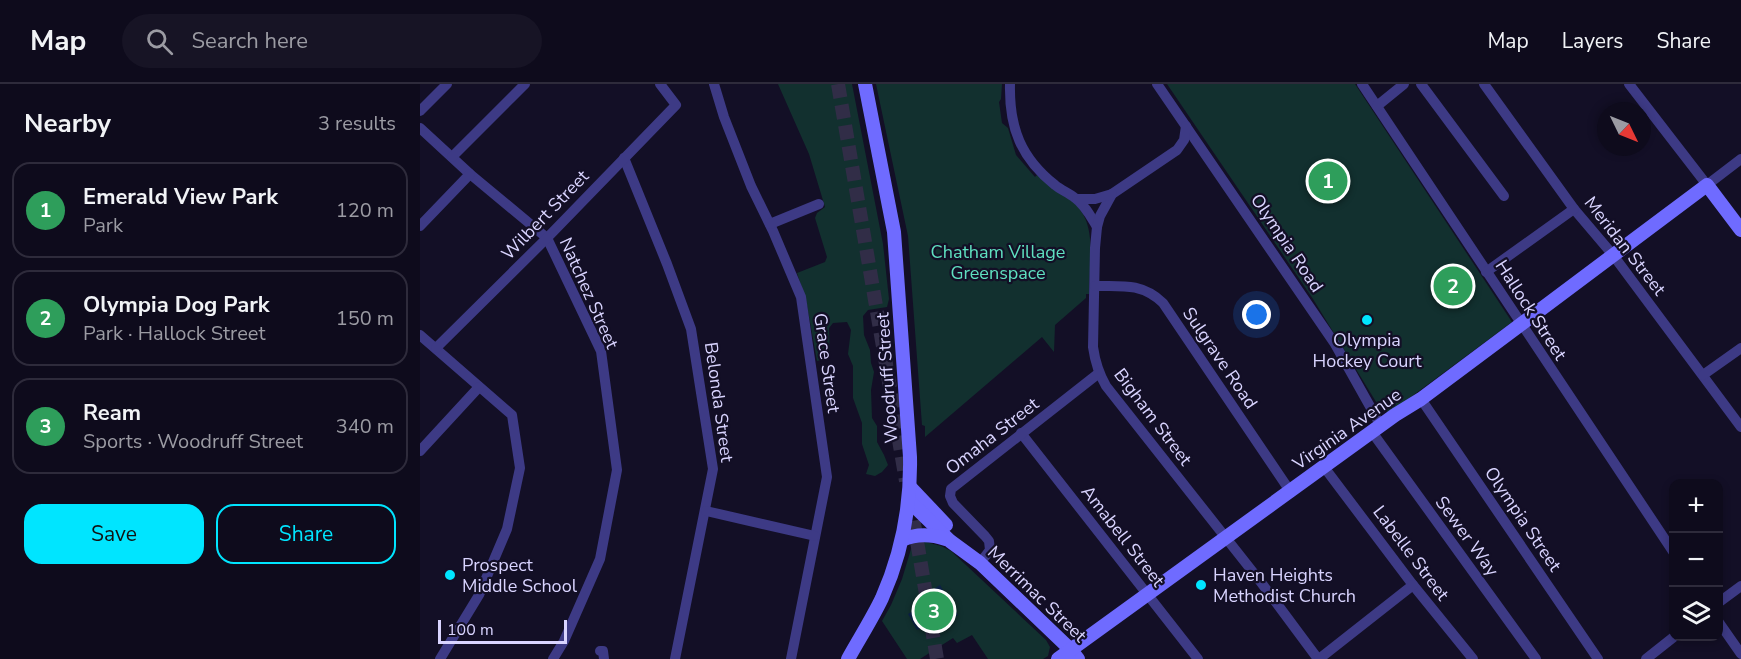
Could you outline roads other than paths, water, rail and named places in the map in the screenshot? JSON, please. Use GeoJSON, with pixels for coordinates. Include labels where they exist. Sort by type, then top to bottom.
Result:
{"type":"FeatureCollection","features":[{"type":"Feature","properties":{"kind":"street"},"geometry":{"type":"LineString","coordinates":[[420,111],[447,84]]}},
{"type":"Feature","properties":{"kind":"street"},"geometry":{"type":"LineString","coordinates":[[452,157],[525,84]]}},
{"type":"Feature","properties":{"kind":"street","name":"Wilbert Street"},"geometry":{"type":"LineString","coordinates":[[436,348],[676,105],[660,84]]}},
{"type":"Feature","properties":{"kind":"street","name":"Grace Street"},"geometry":{"type":"LineString","coordinates":[[714,84],[724,117],[751,186],[801,297],[827,477],[791,659]]}},
{"type":"Feature","properties":{"kind":"street","name":"Woodruff Street"},"geometry":{"type":"LineString","coordinates":[[848,659],[892,573],[902,540],[909,494],[909,444],[894,232],[865,84]]}},
{"type":"Feature","properties":{"kind":"street"},"geometry":{"type":"LineString","coordinates":[[1010,84],[1009,106],[1012,120],[1026,155],[1059,189],[1077,199],[1097,227]]}},
{"type":"Feature","properties":{"kind":"street","name":"Olympia Road"},"geometry":{"type":"LineString","coordinates":[[1157,84],[1335,344],[1377,429]]}},
{"type":"Feature","properties":{"kind":"street","name":"Hallock Street"},"geometry":{"type":"LineString","coordinates":[[1362,84],[1669,547]]}},
{"type":"Feature","properties":{"kind":"street"},"geometry":{"type":"LineString","coordinates":[[1377,106],[1404,84]]}},
{"type":"Feature","properties":{"kind":"street"},"geometry":{"type":"LineString","coordinates":[[1421,84],[1504,196]]}},
{"type":"Feature","properties":{"kind":"street","name":"Meridan Street"},"geometry":{"type":"LineString","coordinates":[[1484,84],[1574,208],[1613,255],[1741,427]]}},
{"type":"Feature","properties":{"kind":"street"},"geometry":{"type":"LineString","coordinates":[[1629,84],[1741,230]]}},
{"type":"Feature","properties":{"kind":"street"},"geometry":{"type":"LineString","coordinates":[[1177,150],[1184,140],[1186,126]]}},
{"type":"Feature","properties":{"kind":"street","name":"Natchez Street"},"geometry":{"type":"LineString","coordinates":[[420,128],[470,174],[547,238],[601,351],[617,470],[600,559],[564,641],[553,659]]}},
{"type":"Feature","properties":{"kind":"street"},"geometry":{"type":"LineString","coordinates":[[1177,150],[1190,149],[1205,153]]}},
{"type":"Feature","properties":{"kind":"street","name":"Bigham Street"},"geometry":{"type":"LineString","coordinates":[[1177,150],[1112,194],[1100,216],[1097,227],[1093,347],[1099,373],[1111,392],[1319,659]]}},
{"type":"Feature","properties":{"kind":"street","name":"Belonda Street"},"geometry":{"type":"LineString","coordinates":[[624,158],[692,329],[713,469],[675,659]]}},
{"type":"Feature","properties":{"kind":"street","name":"Virginia Avenue"},"geometry":{"type":"LineString","coordinates":[[1058,659],[1075,654],[1148,595],[1421,399],[1741,159]]}},
{"type":"Feature","properties":{"kind":"street"},"geometry":{"type":"LineString","coordinates":[[420,226],[470,174]]}},
{"type":"Feature","properties":{"kind":"street"},"geometry":{"type":"LineString","coordinates":[[1077,199],[1104,198],[1112,194]]}},
{"type":"Feature","properties":{"kind":"street"},"geometry":{"type":"LineString","coordinates":[[770,224],[819,204]]}},
{"type":"Feature","properties":{"kind":"street"},"geometry":{"type":"LineString","coordinates":[[1486,272],[1574,208]]}},
{"type":"Feature","properties":{"kind":"street","name":"Sulgrave Road"},"geometry":{"type":"LineString","coordinates":[[1095,286],[1137,287],[1163,303],[1290,491]]}},
{"type":"Feature","properties":{"kind":"street"},"geometry":{"type":"LineString","coordinates":[[420,335],[512,415],[520,468],[507,529],[478,595],[440,659]]}},
{"type":"Feature","properties":{"kind":"street"},"geometry":{"type":"LineString","coordinates":[[1703,375],[1741,348]]}},
{"type":"Feature","properties":{"kind":"street","name":"Omaha Street"},"geometry":{"type":"LineString","coordinates":[[975,559],[990,550],[989,541],[953,503],[950,492],[955,485],[1099,373]]}},
{"type":"Feature","properties":{"kind":"street"},"geometry":{"type":"LineString","coordinates":[[420,451],[479,387]]}},
{"type":"Feature","properties":{"kind":"street","name":"Olympia Street"},"geometry":{"type":"LineString","coordinates":[[1421,399],[1598,659]]}},
{"type":"Feature","properties":{"kind":"street","name":"Sewer Way"},"geometry":{"type":"LineString","coordinates":[[1377,429],[1536,659]]}},
{"type":"Feature","properties":{"kind":"street","name":"Amabell Street"},"geometry":{"type":"LineString","coordinates":[[1021,434],[1198,659]]}},
{"type":"Feature","properties":{"kind":"street","name":"Labelle Street"},"geometry":{"type":"LineString","coordinates":[[1324,467],[1413,585],[1473,659]]}},
{"type":"Feature","properties":{"kind":"street","name":"Merrimac Street"},"geometry":{"type":"LineString","coordinates":[[909,494],[950,541],[975,559],[1075,654]]}},
{"type":"Feature","properties":{"kind":"street","name":"Merrimac Street"},"geometry":{"type":"LineString","coordinates":[[909,494],[960,538],[975,559]]}},
{"type":"Feature","properties":{"kind":"street"},"geometry":{"type":"LineString","coordinates":[[706,511],[815,536]]}},
{"type":"Feature","properties":{"kind":"street"},"geometry":{"type":"LineString","coordinates":[[902,540],[910,536],[931,534],[950,541]]}},
{"type":"Feature","properties":{"kind":"street"},"geometry":{"type":"LineString","coordinates":[[1319,659],[1413,585]]}},
{"type":"Feature","properties":{"kind":"street"},"geometry":{"type":"LineString","coordinates":[[1723,600],[1741,586]]}},
{"type":"Feature","properties":{"kind":"street"},"geometry":{"type":"LineString","coordinates":[[1723,627],[1741,654]]}},
{"type":"Feature","properties":{"kind":"street"},"geometry":{"type":"LineString","coordinates":[[1646,659],[1669,641]]}},
{"type":"Feature","properties":{"kind":"water"},"geometry":{"type":"Polygon","coordinates":[[[940,585],[958,615],[932,630],[929,624],[917,630],[908,614],[918,608],[914,601],[940,585]]]}},
{"type":"Feature","properties":{"kind":"tunnel"},"geometry":{"type":"LineString","coordinates":[[838,84],[906,481]]}},
{"type":"Feature","properties":{"kind":"tunnel"},"geometry":{"type":"LineString","coordinates":[[910,500],[937,659]]}},
{"type":"Feature","properties":{"kind":"place","name":"Emerald View Park"},"geometry":{"type":"Point","coordinates":[1328,181]}},
{"type":"Feature","properties":{"kind":"place","name":"Olympia Dog Park"},"geometry":{"type":"Point","coordinates":[1453,286]}},
{"type":"Feature","properties":{"kind":"place","name":"Olympia Hockey Court"},"geometry":{"type":"Point","coordinates":[1367,320]}},
{"type":"Feature","properties":{"kind":"place","name":"Prospect Middle School"},"geometry":{"type":"Point","coordinates":[450,575]}},
{"type":"Feature","properties":{"kind":"place","name":"Haven Heights Methodist Church"},"geometry":{"type":"Point","coordinates":[1201,585]}},
{"type":"Feature","properties":{"kind":"place","name":"Ream"},"geometry":{"type":"Point","coordinates":[934,611]}},
{"type":"Feature","properties":{"kind":"park label","name":"Chatham Village Greenspace"},"geometry":{"type":"Point","coordinates":[998,262]}}]}
